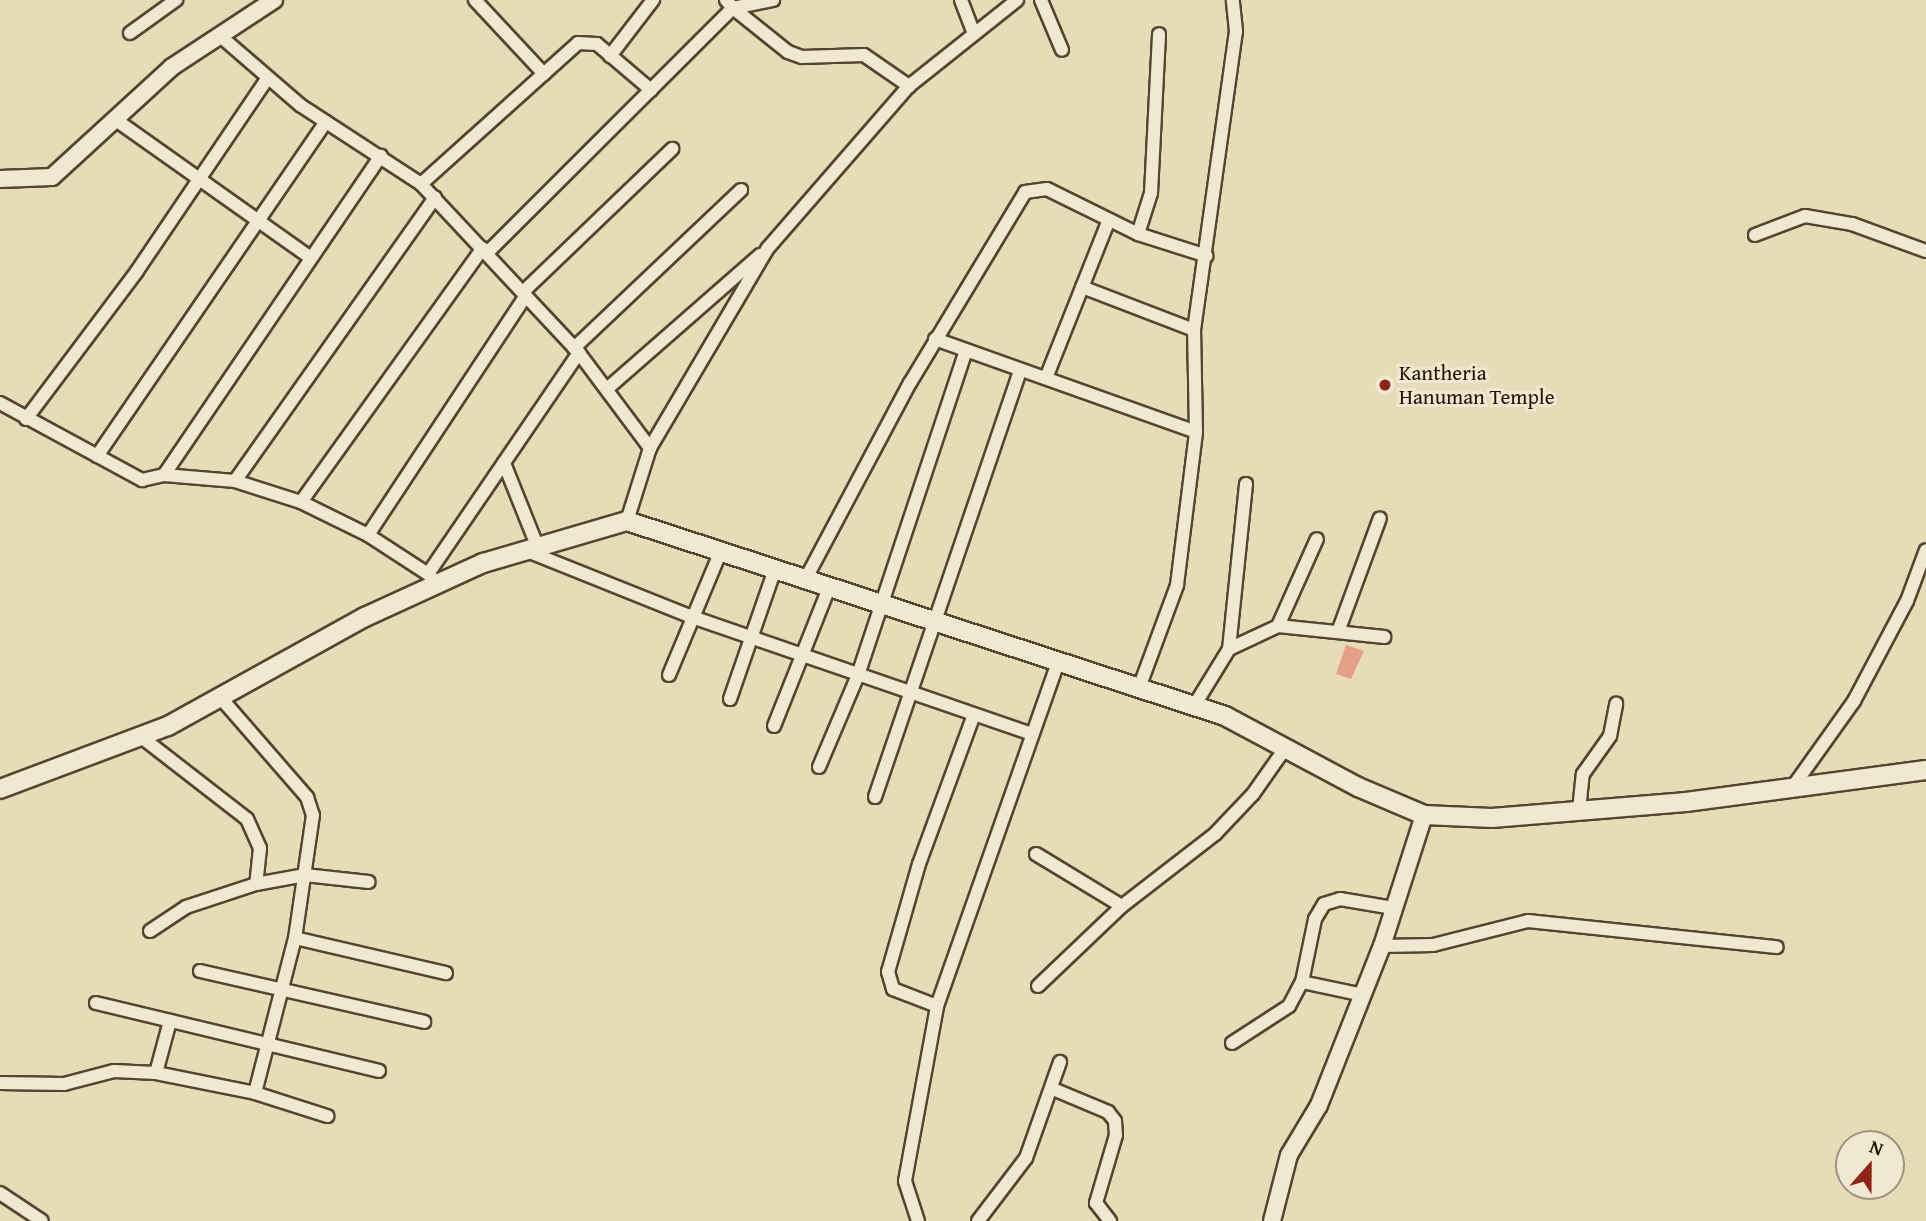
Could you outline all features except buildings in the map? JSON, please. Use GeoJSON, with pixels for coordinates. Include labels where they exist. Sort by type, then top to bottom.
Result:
{"type":"FeatureCollection","features":[{"type":"Feature","properties":{"kind":"main road"},"geometry":{"type":"LineString","coordinates":[[0,789],[140,736],[220,697],[433,579],[628,521],[882,608],[1194,706],[1286,747],[1358,788],[1424,815],[1492,818],[1792,788],[1926,770]]}},
{"type":"Feature","properties":{"kind":"street"},"geometry":{"type":"LineString","coordinates":[[130,33],[176,0]]}},
{"type":"Feature","properties":{"kind":"street"},"geometry":{"type":"LineString","coordinates":[[0,179],[52,177],[172,67],[274,0]]}},
{"type":"Feature","properties":{"kind":"street"},"geometry":{"type":"LineString","coordinates":[[475,0],[544,74]]}},
{"type":"Feature","properties":{"kind":"street"},"geometry":{"type":"LineString","coordinates":[[611,56],[653,0]]}},
{"type":"Feature","properties":{"kind":"street"},"geometry":{"type":"LineString","coordinates":[[301,502],[485,250],[651,90],[730,4],[773,0]]}},
{"type":"Feature","properties":{"kind":"street"},"geometry":{"type":"LineString","coordinates":[[961,0],[974,34]]}},
{"type":"Feature","properties":{"kind":"street"},"geometry":{"type":"LineString","coordinates":[[608,388],[768,248],[908,86],[1017,0]]}},
{"type":"Feature","properties":{"kind":"street"},"geometry":{"type":"LineString","coordinates":[[1041,0],[1062,50]]}},
{"type":"Feature","properties":{"kind":"street"},"geometry":{"type":"LineString","coordinates":[[1139,688],[1177,585],[1196,432],[1194,330],[1207,256],[1237,31],[1233,0]]}},
{"type":"Feature","properties":{"kind":"street"},"geometry":{"type":"LineString","coordinates":[[730,4],[788,52],[802,57],[864,55],[908,86]]}},
{"type":"Feature","properties":{"kind":"street"},"geometry":{"type":"LineString","coordinates":[[1138,234],[1151,192],[1159,34]]}},
{"type":"Feature","properties":{"kind":"street"},"geometry":{"type":"LineString","coordinates":[[219,35],[267,79],[326,122],[421,184],[435,197],[577,351],[608,388],[650,448]]}},
{"type":"Feature","properties":{"kind":"street"},"geometry":{"type":"LineString","coordinates":[[421,184],[578,43],[597,44],[651,90]]}},
{"type":"Feature","properties":{"kind":"street"},"geometry":{"type":"LineString","coordinates":[[26,419],[201,179],[267,79]]}},
{"type":"Feature","properties":{"kind":"street"},"geometry":{"type":"LineString","coordinates":[[116,120],[311,258]]}},
{"type":"Feature","properties":{"kind":"street"},"geometry":{"type":"LineString","coordinates":[[97,456],[326,122]]}},
{"type":"Feature","properties":{"kind":"street"},"geometry":{"type":"LineString","coordinates":[[368,535],[524,294],[672,149]]}},
{"type":"Feature","properties":{"kind":"street"},"geometry":{"type":"LineString","coordinates":[[164,475],[381,156]]}},
{"type":"Feature","properties":{"kind":"street"},"geometry":{"type":"LineString","coordinates":[[804,582],[935,339],[1025,192],[1047,189],[1138,234],[1207,256]]}},
{"type":"Feature","properties":{"kind":"street"},"geometry":{"type":"LineString","coordinates":[[0,402],[26,419],[142,480],[164,475],[235,481],[301,502],[368,535],[433,579],[577,351],[741,190]]}},
{"type":"Feature","properties":{"kind":"street"},"geometry":{"type":"LineString","coordinates":[[235,481],[435,197]]}},
{"type":"Feature","properties":{"kind":"street"},"geometry":{"type":"LineString","coordinates":[[1755,235],[1805,216],[1852,224],[1926,251]]}},
{"type":"Feature","properties":{"kind":"street"},"geometry":{"type":"LineString","coordinates":[[1046,378],[1109,220]]}},
{"type":"Feature","properties":{"kind":"street"},"geometry":{"type":"LineString","coordinates":[[628,521],[650,448],[768,248]]}},
{"type":"Feature","properties":{"kind":"street"},"geometry":{"type":"LineString","coordinates":[[1082,287],[1194,330]]}},
{"type":"Feature","properties":{"kind":"street"},"geometry":{"type":"LineString","coordinates":[[935,339],[1196,432]]}},
{"type":"Feature","properties":{"kind":"street"},"geometry":{"type":"LineString","coordinates":[[819,766],[858,675],[882,608],[966,350]]}},
{"type":"Feature","properties":{"kind":"street"},"geometry":{"type":"LineString","coordinates":[[875,797],[1020,371]]}},
{"type":"Feature","properties":{"kind":"street"},"geometry":{"type":"LineString","coordinates":[[504,463],[532,549],[692,617],[973,717],[1032,734]]}},
{"type":"Feature","properties":{"kind":"street"},"geometry":{"type":"LineString","coordinates":[[1194,706],[1229,649],[1246,484]]}},
{"type":"Feature","properties":{"kind":"street"},"geometry":{"type":"LineString","coordinates":[[1338,632],[1380,518]]}},
{"type":"Feature","properties":{"kind":"street"},"geometry":{"type":"LineString","coordinates":[[1278,626],[1317,539]]}},
{"type":"Feature","properties":{"kind":"street"},"geometry":{"type":"LineString","coordinates":[[1792,788],[1854,701],[1908,601],[1926,550]]}},
{"type":"Feature","properties":{"kind":"street"},"geometry":{"type":"LineString","coordinates":[[669,675],[720,553]]}},
{"type":"Feature","properties":{"kind":"street"},"geometry":{"type":"LineString","coordinates":[[730,699],[774,572]]}},
{"type":"Feature","properties":{"kind":"street"},"geometry":{"type":"LineString","coordinates":[[774,726],[828,590]]}},
{"type":"Feature","properties":{"kind":"street"},"geometry":{"type":"LineString","coordinates":[[1229,649],[1278,626],[1384,637]]}},
{"type":"Feature","properties":{"kind":"street"},"geometry":{"type":"LineString","coordinates":[[918,1221],[905,1181],[937,1006],[1058,663]]}},
{"type":"Feature","properties":{"kind":"street"},"geometry":{"type":"LineString","coordinates":[[220,697],[307,797],[313,815],[295,938],[255,1093]]}},
{"type":"Feature","properties":{"kind":"street"},"geometry":{"type":"LineString","coordinates":[[1579,810],[1583,774],[1610,736],[1616,704]]}},
{"type":"Feature","properties":{"kind":"street"},"geometry":{"type":"LineString","coordinates":[[937,1006],[894,989],[888,972],[919,864],[973,717]]}},
{"type":"Feature","properties":{"kind":"street"},"geometry":{"type":"LineString","coordinates":[[140,736],[247,819],[260,848],[256,884]]}},
{"type":"Feature","properties":{"kind":"street"},"geometry":{"type":"LineString","coordinates":[[1038,986],[1122,906],[1215,834],[1253,794],[1286,747]]}},
{"type":"Feature","properties":{"kind":"street"},"geometry":{"type":"LineString","coordinates":[[1272,1221],[1289,1155],[1319,1105],[1363,995],[1382,946],[1424,815]]}},
{"type":"Feature","properties":{"kind":"street"},"geometry":{"type":"LineString","coordinates":[[1037,854],[1122,906]]}},
{"type":"Feature","properties":{"kind":"street"},"geometry":{"type":"LineString","coordinates":[[150,931],[186,907],[256,884],[305,875],[369,881]]}},
{"type":"Feature","properties":{"kind":"street"},"geometry":{"type":"LineString","coordinates":[[1232,1043],[1279,1016],[1302,982],[1315,919],[1324,904],[1340,899],[1393,908]]}},
{"type":"Feature","properties":{"kind":"street"},"geometry":{"type":"LineString","coordinates":[[1382,946],[1433,944],[1528,921],[1777,947]]}},
{"type":"Feature","properties":{"kind":"street"},"geometry":{"type":"LineString","coordinates":[[295,938],[446,973]]}},
{"type":"Feature","properties":{"kind":"street"},"geometry":{"type":"LineString","coordinates":[[200,971],[424,1022]]}},
{"type":"Feature","properties":{"kind":"street"},"geometry":{"type":"LineString","coordinates":[[1302,982],[1363,995]]}},
{"type":"Feature","properties":{"kind":"street"},"geometry":{"type":"LineString","coordinates":[[96,1003],[379,1071]]}},
{"type":"Feature","properties":{"kind":"street"},"geometry":{"type":"LineString","coordinates":[[156,1073],[170,1021]]}},
{"type":"Feature","properties":{"kind":"street"},"geometry":{"type":"LineString","coordinates":[[978,1221],[1026,1158],[1053,1089],[1060,1062]]}},
{"type":"Feature","properties":{"kind":"street"},"geometry":{"type":"LineString","coordinates":[[0,1083],[64,1084],[114,1071],[156,1073],[255,1093],[327,1116]]}},
{"type":"Feature","properties":{"kind":"street"},"geometry":{"type":"LineString","coordinates":[[1053,1089],[1108,1112],[1115,1121],[1116,1135],[1096,1203],[1110,1221]]}},
{"type":"Feature","properties":{"kind":"street"},"geometry":{"type":"LineString","coordinates":[[0,1194],[38,1220]]}},
{"type":"Feature","properties":{"kind":"place","name":"Kantheria Hanuman Temple"},"geometry":{"type":"Point","coordinates":[1385,385]}}]}
